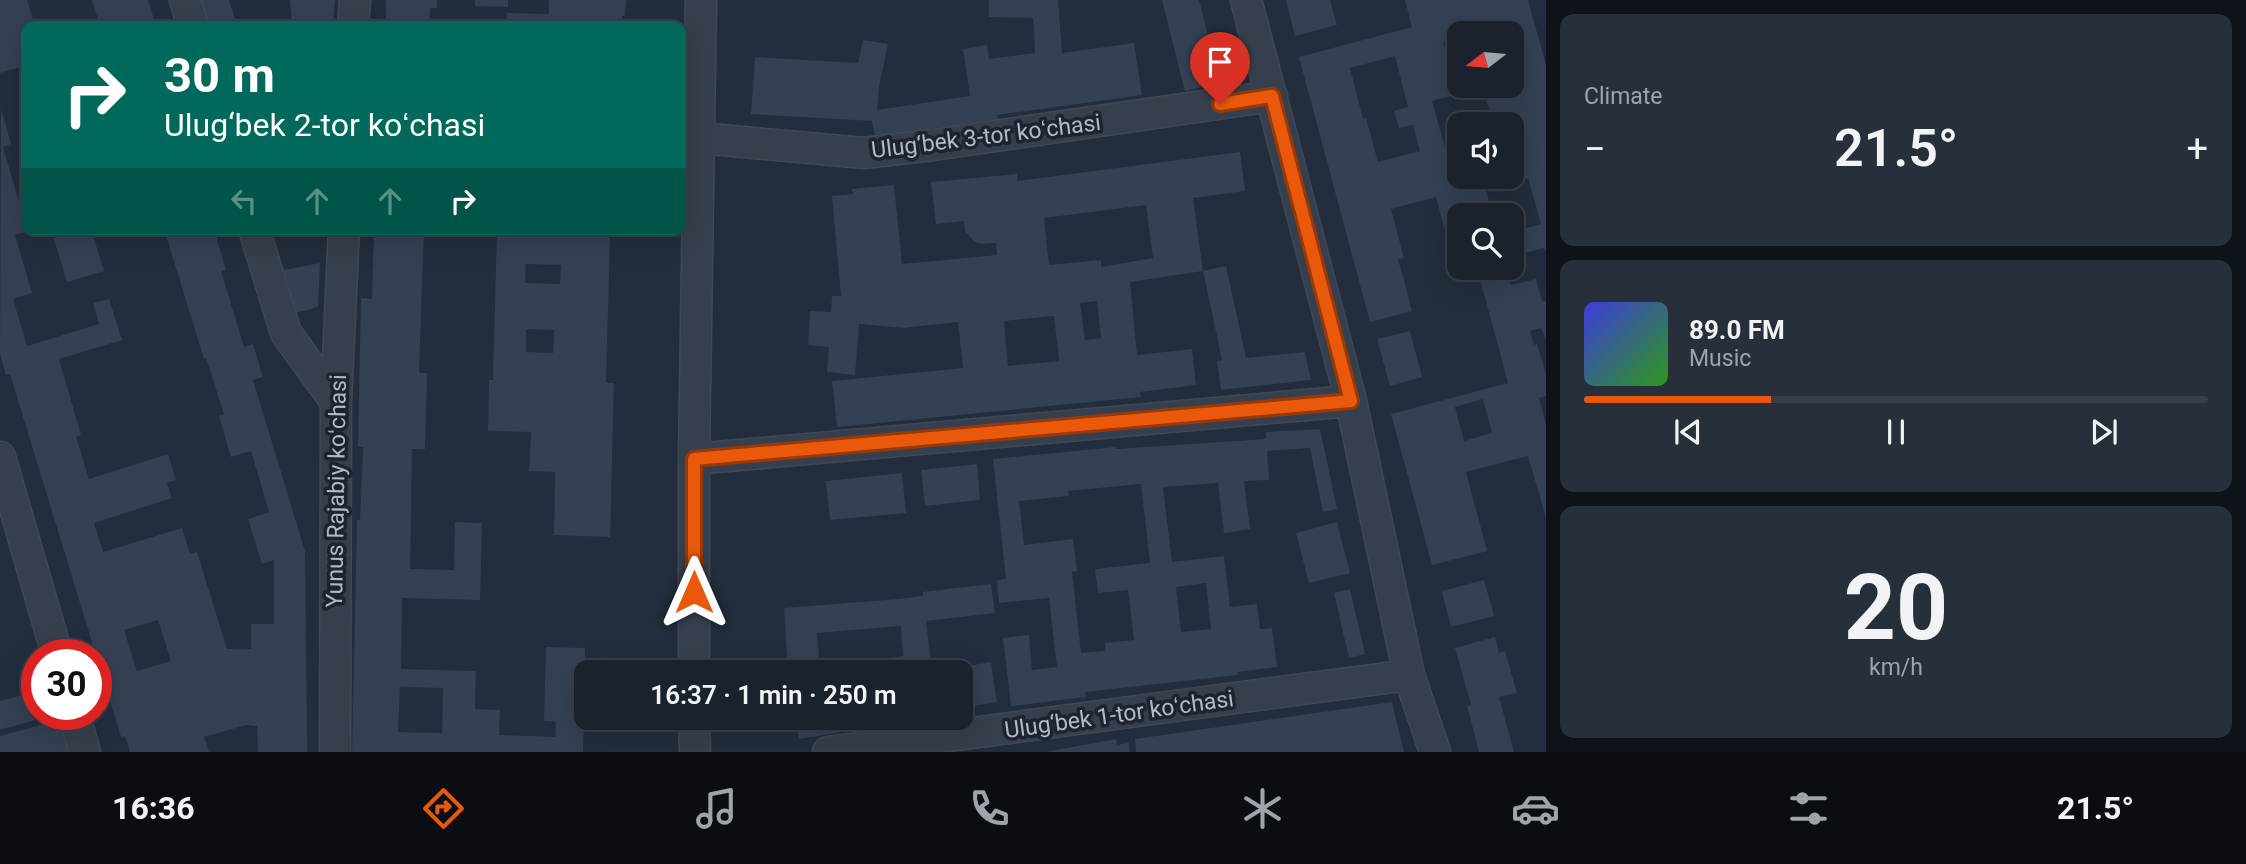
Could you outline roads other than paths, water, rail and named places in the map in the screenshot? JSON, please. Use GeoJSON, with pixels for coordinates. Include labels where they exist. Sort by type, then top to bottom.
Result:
{"type":"FeatureCollection","features":[{"type":"Feature","properties":{"kind":"street"},"geometry":{"type":"LineString","coordinates":[[185,0],[191,21]]}},
{"type":"Feature","properties":{"kind":"street"},"geometry":{"type":"LineString","coordinates":[[354,21],[355,0]]}},
{"type":"Feature","properties":{"kind":"street"},"geometry":{"type":"LineString","coordinates":[[694,660],[694,459],[701,0]]}},
{"type":"Feature","properties":{"kind":"street"},"geometry":{"type":"LineString","coordinates":[[1246,0],[1351,401],[1409,675],[1435,752]]}},
{"type":"Feature","properties":{"kind":"street","name":"Ulug‘bek 3-tor koʻchasi"},"geometry":{"type":"LineString","coordinates":[[699,138],[864,153],[1272,96]]}},
{"type":"Feature","properties":{"kind":"street"},"geometry":{"type":"LineString","coordinates":[[256,235],[286,333],[336,402]]}},
{"type":"Feature","properties":{"kind":"street","name":"Yunus Rajabiy koʻchasi"},"geometry":{"type":"LineString","coordinates":[[335,752],[336,402],[344,235]]}},
{"type":"Feature","properties":{"kind":"street"},"geometry":{"type":"LineString","coordinates":[[694,459],[1351,401]]}},
{"type":"Feature","properties":{"kind":"street"},"geometry":{"type":"LineString","coordinates":[[0,457],[53,639]]}},
{"type":"Feature","properties":{"kind":"street","name":"Ulug‘bek 1-tor koʻchasi"},"geometry":{"type":"LineString","coordinates":[[828,752],[1409,675]]}},
{"type":"Feature","properties":{"kind":"street"},"geometry":{"type":"LineString","coordinates":[[79,730],[85,752]]}},
{"type":"Feature","properties":{"kind":"street"},"geometry":{"type":"LineString","coordinates":[[695,730],[695,752]]}}]}
